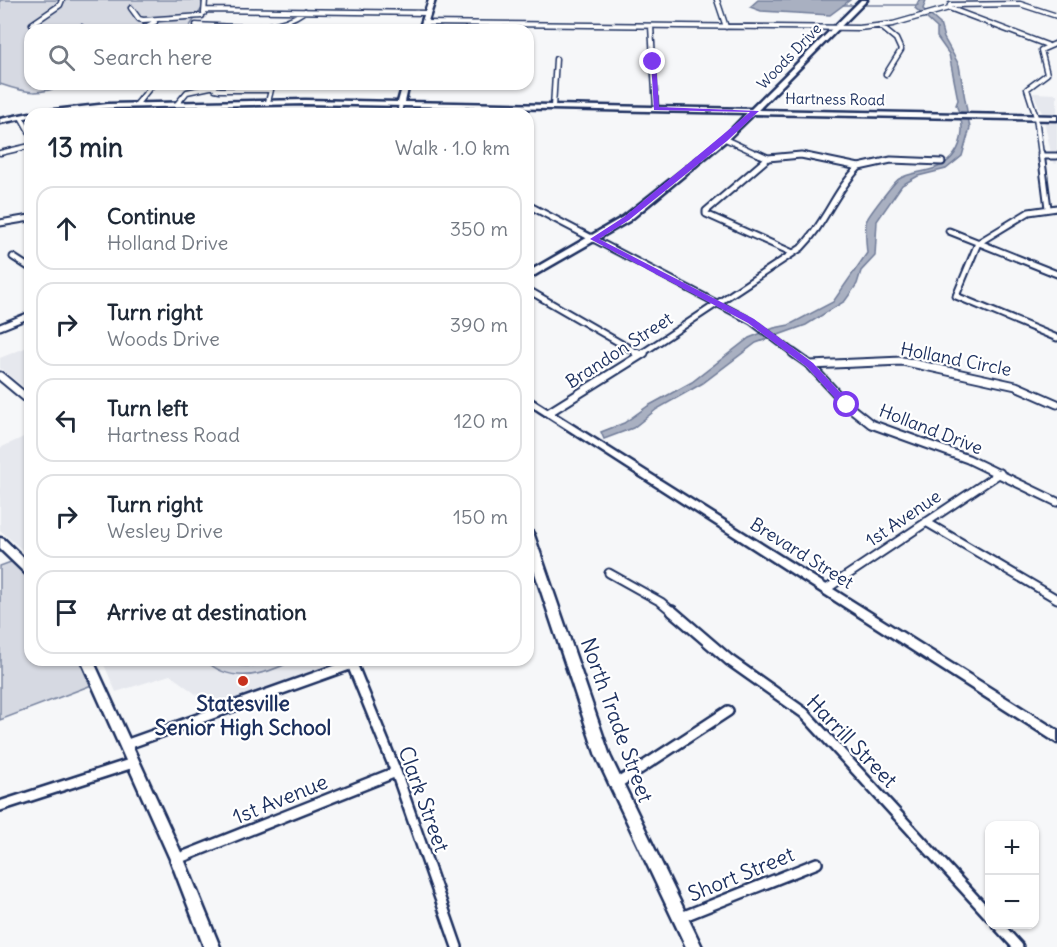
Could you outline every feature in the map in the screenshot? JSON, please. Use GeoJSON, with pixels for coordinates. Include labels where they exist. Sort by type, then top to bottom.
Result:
{"type":"FeatureCollection","features":[{"type":"Feature","properties":{"kind":"street"},"geometry":{"type":"LineString","coordinates":[[32,24],[60,5],[62,0]]}},
{"type":"Feature","properties":{"kind":"street"},"geometry":{"type":"LineString","coordinates":[[197,24],[206,10],[205,0]]}},
{"type":"Feature","properties":{"kind":"street"},"geometry":{"type":"LineString","coordinates":[[424,24],[432,0]]}},
{"type":"Feature","properties":{"kind":"street"},"geometry":{"type":"LineString","coordinates":[[717,0],[726,27]]}},
{"type":"Feature","properties":{"kind":"street","name":"Woods Drive"},"geometry":{"type":"LineString","coordinates":[[534,273],[626,219],[725,139],[756,111],[864,0]]}},
{"type":"Feature","properties":{"kind":"street"},"geometry":{"type":"LineString","coordinates":[[947,0],[950,7],[1047,45]]}},
{"type":"Feature","properties":{"kind":"street"},"geometry":{"type":"LineString","coordinates":[[534,27],[835,28],[879,26],[950,7],[1020,4],[1057,16]]}},
{"type":"Feature","properties":{"kind":"street"},"geometry":{"type":"LineString","coordinates":[[131,8],[143,24]]}},
{"type":"Feature","properties":{"kind":"street"},"geometry":{"type":"LineString","coordinates":[[206,10],[428,13]]}},
{"type":"Feature","properties":{"kind":"street"},"geometry":{"type":"LineString","coordinates":[[283,24],[296,20],[305,11]]}},
{"type":"Feature","properties":{"kind":"street"},"geometry":{"type":"LineString","coordinates":[[139,19],[158,21],[202,16]]}},
{"type":"Feature","properties":{"kind":"street"},"geometry":{"type":"LineString","coordinates":[[153,24],[158,21]]}},
{"type":"Feature","properties":{"kind":"street"},"geometry":{"type":"LineString","coordinates":[[651,26],[656,109]]}},
{"type":"Feature","properties":{"kind":"street"},"geometry":{"type":"LineString","coordinates":[[879,26],[896,39],[901,50],[886,74]]}},
{"type":"Feature","properties":{"kind":"street"},"geometry":{"type":"LineString","coordinates":[[1048,208],[1036,117],[1027,89],[1047,74],[1040,54],[1041,50],[1047,45],[1057,43]]}},
{"type":"Feature","properties":{"kind":"street"},"geometry":{"type":"LineString","coordinates":[[553,106],[556,59]]}},
{"type":"Feature","properties":{"kind":"street"},"geometry":{"type":"LineString","coordinates":[[136,105],[148,90]]}},
{"type":"Feature","properties":{"kind":"street"},"geometry":{"type":"LineString","coordinates":[[177,104],[187,92],[195,90]]}},
{"type":"Feature","properties":{"kind":"street"},"geometry":{"type":"LineString","coordinates":[[220,90],[269,90],[273,92],[268,102]]}},
{"type":"Feature","properties":{"kind":"street"},"geometry":{"type":"LineString","coordinates":[[400,108],[404,90]]}},
{"type":"Feature","properties":{"kind":"street","name":"Hartness Road"},"geometry":{"type":"LineString","coordinates":[[103,108],[268,102],[304,105],[401,103],[1057,118]]}},
{"type":"Feature","properties":{"kind":"street"},"geometry":{"type":"LineString","coordinates":[[0,121],[24,116]]}},
{"type":"Feature","properties":{"kind":"street"},"geometry":{"type":"LineString","coordinates":[[21,117],[24,122]]}},
{"type":"Feature","properties":{"kind":"street"},"geometry":{"type":"LineString","coordinates":[[725,139],[768,158],[801,155],[859,167],[891,160],[942,162]]}},
{"type":"Feature","properties":{"kind":"street"},"geometry":{"type":"LineString","coordinates":[[0,153],[24,147]]}},
{"type":"Feature","properties":{"kind":"street"},"geometry":{"type":"LineString","coordinates":[[1041,156],[1057,156]]}},
{"type":"Feature","properties":{"kind":"street"},"geometry":{"type":"LineString","coordinates":[[768,158],[706,214],[793,254]]}},
{"type":"Feature","properties":{"kind":"street","name":"Brandon Street"},"geometry":{"type":"LineString","coordinates":[[548,413],[793,254],[817,232],[844,181],[859,167]]}},
{"type":"Feature","properties":{"kind":"street","name":"Holland Drive"},"geometry":{"type":"LineString","coordinates":[[534,208],[719,302],[763,330],[810,365],[847,405],[872,424],[1000,473],[1057,502]]}},
{"type":"Feature","properties":{"kind":"street"},"geometry":{"type":"LineString","coordinates":[[1057,208],[1029,212],[978,243],[956,296],[1057,338]]}},
{"type":"Feature","properties":{"kind":"street"},"geometry":{"type":"LineString","coordinates":[[0,223],[24,219]]}},
{"type":"Feature","properties":{"kind":"street"},"geometry":{"type":"LineString","coordinates":[[949,231],[1057,274]]}},
{"type":"Feature","properties":{"kind":"street"},"geometry":{"type":"LineString","coordinates":[[13,257],[24,264]]}},
{"type":"Feature","properties":{"kind":"street"},"geometry":{"type":"LineString","coordinates":[[534,293],[640,355]]}},
{"type":"Feature","properties":{"kind":"street"},"geometry":{"type":"LineString","coordinates":[[0,327],[24,317]]}},
{"type":"Feature","properties":{"kind":"street","name":"Holland Circle"},"geometry":{"type":"LineString","coordinates":[[810,365],[902,361],[1009,384],[1057,404]]}},
{"type":"Feature","properties":{"kind":"street"},"geometry":{"type":"LineString","coordinates":[[0,376],[24,396]]}},
{"type":"Feature","properties":{"kind":"street","name":"Brevard Street"},"geometry":{"type":"LineString","coordinates":[[534,404],[1057,737]]}},
{"type":"Feature","properties":{"kind":"street","name":"1st Avenue"},"geometry":{"type":"LineString","coordinates":[[825,590],[1000,473]]}},
{"type":"Feature","properties":{"kind":"street"},"geometry":{"type":"LineString","coordinates":[[926,522],[1057,599]]}},
{"type":"Feature","properties":{"kind":"street"},"geometry":{"type":"LineString","coordinates":[[0,542],[24,565]]}},
{"type":"Feature","properties":{"kind":"street","name":"North Trade Street"},"geometry":{"type":"LineString","coordinates":[[534,554],[603,756],[694,947]]}},
{"type":"Feature","properties":{"kind":"street","name":"Harrill Street"},"geometry":{"type":"LineString","coordinates":[[609,573],[661,602],[729,660],[804,713],[985,911]]}},
{"type":"Feature","properties":{"kind":"street"},"geometry":{"type":"LineString","coordinates":[[90,666],[177,859],[212,947]]}},
{"type":"Feature","properties":{"kind":"street","name":"Clark Street"},"geometry":{"type":"LineString","coordinates":[[125,745],[159,731],[240,706],[347,666]]}},
{"type":"Feature","properties":{"kind":"street","name":"Clark Street"},"geometry":{"type":"LineString","coordinates":[[353,666],[396,772],[457,947]]}},
{"type":"Feature","properties":{"kind":"street"},"geometry":{"type":"LineString","coordinates":[[615,785],[728,711]]}},
{"type":"Feature","properties":{"kind":"street"},"geometry":{"type":"LineString","coordinates":[[0,806],[133,763]]}},
{"type":"Feature","properties":{"kind":"street","name":"1st Avenue"},"geometry":{"type":"LineString","coordinates":[[177,859],[396,772]]}},
{"type":"Feature","properties":{"kind":"street","name":"Short Street"},"geometry":{"type":"LineString","coordinates":[[679,918],[817,863]]}},
{"type":"Feature","properties":{"kind":"street"},"geometry":{"type":"LineString","coordinates":[[1002,929],[1018,947]]}},
{"type":"Feature","properties":{"kind":"shaded area"},"geometry":{"type":"Polygon","coordinates":[[[0,0],[201,0],[203,7],[191,24],[24,24],[24,90],[49,90],[34,92],[19,90],[0,84],[0,0]]]}},
{"type":"Feature","properties":{"kind":"shaded area"},"geometry":{"type":"Polygon","coordinates":[[[1033,93],[1057,94],[1057,164],[1053,163],[1043,115],[1033,93]]]}},
{"type":"Feature","properties":{"kind":"shaded area"},"geometry":{"type":"Polygon","coordinates":[[[24,348],[24,387],[0,368],[0,358],[24,348]]]}},
{"type":"Feature","properties":{"kind":"shaded area"},"geometry":{"type":"Polygon","coordinates":[[[24,437],[24,552],[0,530],[0,448],[24,437]]]}},
{"type":"Feature","properties":{"kind":"shaded area"},"geometry":{"type":"Polygon","coordinates":[[[19,559],[24,567],[24,666],[87,666],[97,683],[0,720],[0,566],[19,559]]]}},
{"type":"Feature","properties":{"kind":"shaded area","name":"Statesville Senior High School"},"geometry":{"type":"Polygon","coordinates":[[[105,666],[346,666],[248,703],[204,700],[170,675],[116,692],[105,666]]]}},
{"type":"Feature","properties":{"kind":"shaded area"},"geometry":{"type":"Polygon","coordinates":[[[212,666],[281,666],[249,675],[226,673],[212,666]]]}},
{"type":"Feature","properties":{"kind":"water"},"geometry":{"type":"Polygon","coordinates":[[[758,0],[850,0],[830,15],[761,11],[750,7],[758,0]]]}},
{"type":"Feature","properties":{"kind":"water"},"geometry":{"type":"Polygon","coordinates":[[[919,0],[926,0],[923,9],[940,24],[944,38],[959,65],[970,128],[962,156],[946,169],[918,176],[902,185],[877,221],[875,256],[861,271],[857,284],[845,301],[806,325],[756,343],[703,383],[657,409],[633,428],[604,439],[601,432],[624,423],[648,406],[692,382],[749,338],[789,325],[833,302],[867,253],[866,222],[887,193],[899,179],[940,166],[955,153],[962,135],[962,125],[956,105],[958,100],[949,54],[937,37],[937,28],[915,8],[919,0]]]}},
{"type":"Feature","properties":{"kind":"waterway"},"geometry":{"type":"LineString","coordinates":[[843,5],[918,5]]}},
{"type":"Feature","properties":{"kind":"place","name":"Statesville Senior High School"},"geometry":{"type":"Point","coordinates":[243,681]}},
{"type":"Feature","properties":{"kind":"route"},"geometry":{"type":"LineString","coordinates":[[653,62],[656,109],[756,111],[626,219],[594,239],[719,302],[751,321],[810,365],[847,405]]}}]}
